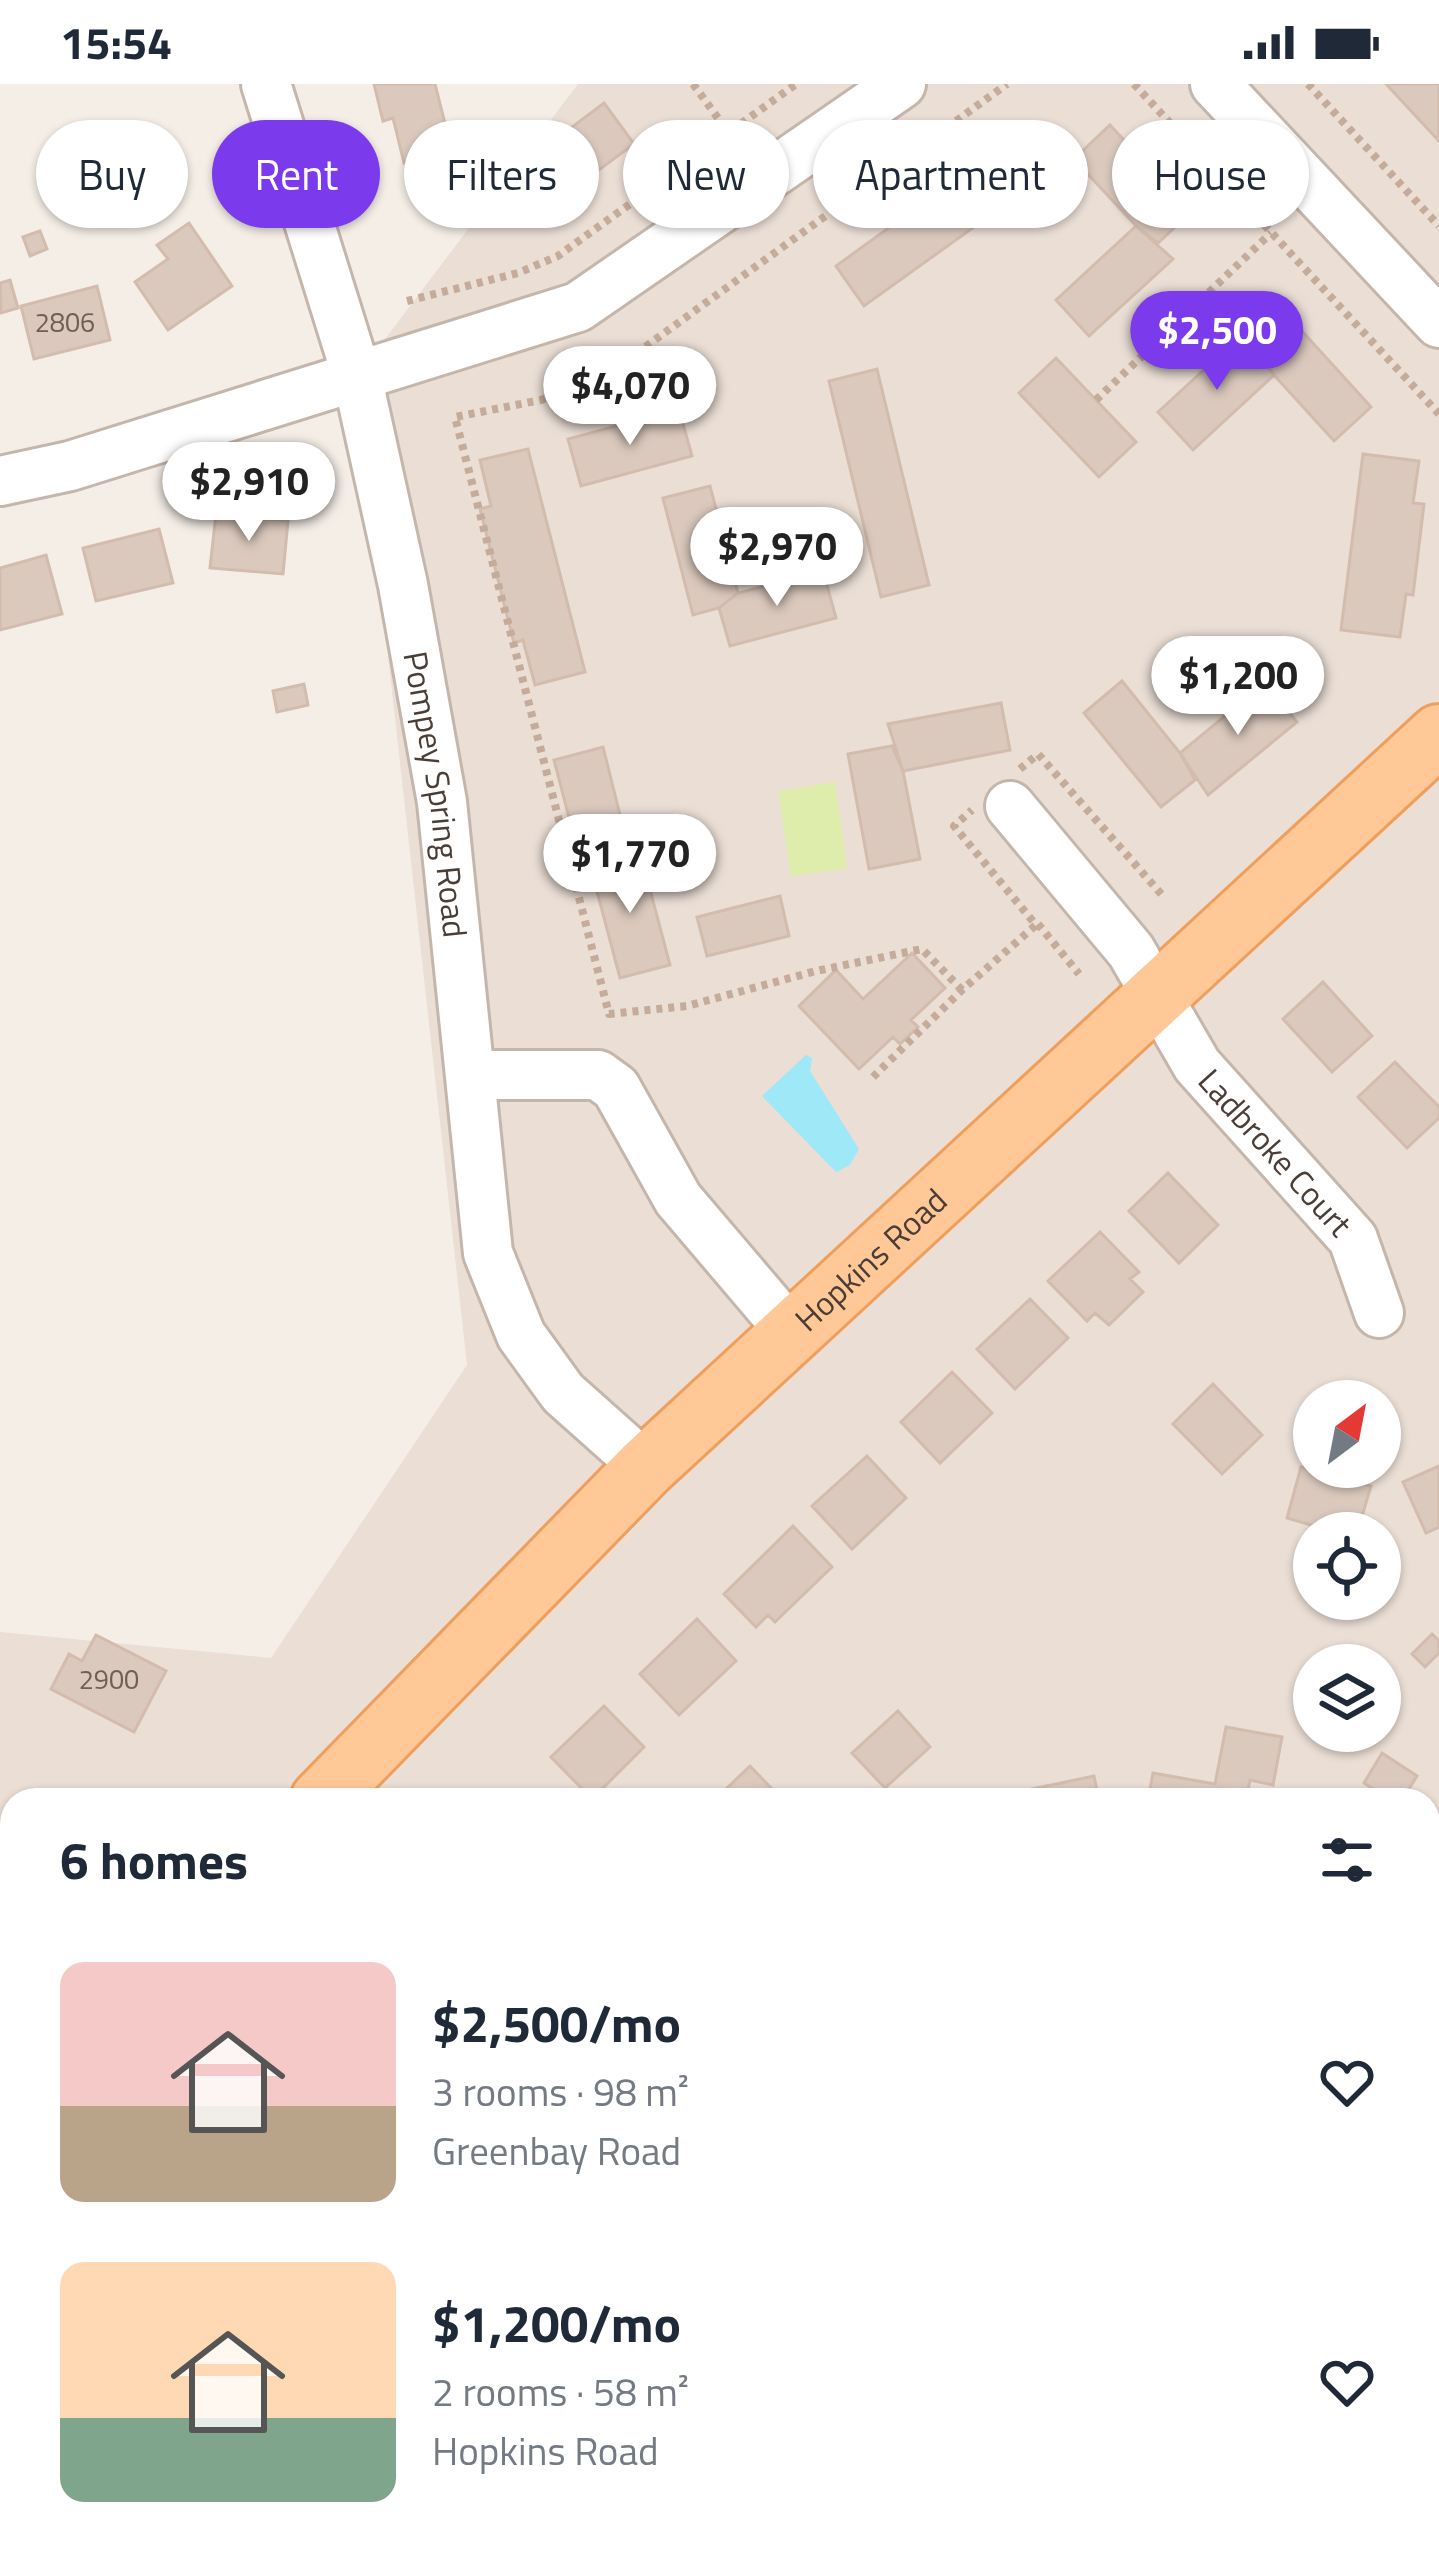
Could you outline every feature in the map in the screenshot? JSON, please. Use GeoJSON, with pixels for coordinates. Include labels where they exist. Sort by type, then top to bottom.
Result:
{"type":"FeatureCollection","features":[{"type":"Feature","properties":{"kind":"main road","name":"Hopkins Road"},"geometry":{"type":"LineString","coordinates":[[333,1788],[646,1468],[1439,735]]}},
{"type":"Feature","properties":{"kind":"street","name":"Pompey Spring Road"},"geometry":{"type":"LineString","coordinates":[[266,84],[357,376],[404,585],[442,802],[488,1253],[520,1336],[563,1393],[646,1468]]}},
{"type":"Feature","properties":{"kind":"street"},"geometry":{"type":"LineString","coordinates":[[0,482],[70,466],[578,308],[901,84]]}},
{"type":"Feature","properties":{"kind":"street"},"geometry":{"type":"LineString","coordinates":[[1215,84],[1439,323]]}},
{"type":"Feature","properties":{"kind":"street","name":"Ladbroke Court"},"geometry":{"type":"LineString","coordinates":[[1001,795],[1120,937],[1197,1065],[1353,1239],[1379,1313]]}},
{"type":"Feature","properties":{"kind":"street"},"geometry":{"type":"LineString","coordinates":[[472,1075],[598,1076],[616,1088],[678,1199],[792,1333]]}},
{"type":"Feature","properties":{"kind":"path"},"geometry":{"type":"LineString","coordinates":[[693,84],[719,120]]}},
{"type":"Feature","properties":{"kind":"path"},"geometry":{"type":"LineString","coordinates":[[747,120],[796,84]]}},
{"type":"Feature","properties":{"kind":"path"},"geometry":{"type":"LineString","coordinates":[[962,990],[922,949],[816,971],[687,1006],[609,1014],[455,417],[541,400],[612,371],[1007,84]]}},
{"type":"Feature","properties":{"kind":"path"},"geometry":{"type":"LineString","coordinates":[[1134,84],[1439,414]]}},
{"type":"Feature","properties":{"kind":"path"},"geometry":{"type":"LineString","coordinates":[[1308,84],[1439,226]]}},
{"type":"Feature","properties":{"kind":"path"},"geometry":{"type":"LineString","coordinates":[[406,301],[518,273],[558,256],[623,209]]}},
{"type":"Feature","properties":{"kind":"path"},"geometry":{"type":"LineString","coordinates":[[1096,400],[1271,233]]}},
{"type":"Feature","properties":{"kind":"path"},"geometry":{"type":"LineString","coordinates":[[1079,974],[954,826],[1001,795],[1038,754],[1162,896]]}},
{"type":"Feature","properties":{"kind":"path"},"geometry":{"type":"LineString","coordinates":[[873,1077],[1036,925]]}},
{"type":"Feature","properties":{"kind":"shaded area"},"geometry":{"type":"Polygon","coordinates":[[[578,84],[1439,84],[1439,1788],[0,1788],[0,1632],[271,1658],[467,1365],[357,376],[469,228],[599,228],[599,120],[551,120],[578,84]]]}},
{"type":"Feature","properties":{"kind":"green space"},"geometry":{"type":"Polygon","coordinates":[[[835,782],[847,868],[791,876],[778,791],[835,782]]]}},
{"type":"Feature","properties":{"kind":"water"},"geometry":{"type":"Polygon","coordinates":[[[806,1055],[812,1058],[810,1071],[859,1149],[850,1165],[836,1172],[762,1096],[806,1055]]]}},
{"type":"Feature","properties":{"kind":"building"},"geometry":{"type":"Polygon","coordinates":[[[374,84],[435,84],[444,120],[404,120],[404,163],[393,118],[383,121],[374,84]]]}},
{"type":"Feature","properties":{"kind":"building"},"geometry":{"type":"Polygon","coordinates":[[[1386,84],[1439,84],[1439,141],[1386,84]]]}},
{"type":"Feature","properties":{"kind":"building"},"geometry":{"type":"Polygon","coordinates":[[[604,103],[623,129],[623,152],[599,170],[599,120],[581,120],[604,103]]]}},
{"type":"Feature","properties":{"kind":"building"},"geometry":{"type":"Polygon","coordinates":[[[1112,127],[1112,200],[1088,174],[1088,146],[1112,127]]]}},
{"type":"Feature","properties":{"kind":"building"},"geometry":{"type":"Polygon","coordinates":[[[188,224],[232,286],[168,330],[135,282],[168,259],[157,245],[188,224]]]}},
{"type":"Feature","properties":{"kind":"building"},"geometry":{"type":"Polygon","coordinates":[[[889,228],[972,228],[864,306],[836,266],[889,228]]]}},
{"type":"Feature","properties":{"kind":"building"},"geometry":{"type":"Polygon","coordinates":[[[1134,228],[1173,259],[1089,336],[1056,300],[1134,228]]]}},
{"type":"Feature","properties":{"kind":"building"},"geometry":{"type":"Polygon","coordinates":[[[1139,228],[1174,228],[1158,243],[1139,228]]]}},
{"type":"Feature","properties":{"kind":"building"},"geometry":{"type":"Polygon","coordinates":[[[40,231],[47,249],[30,256],[23,237],[40,231]]]}},
{"type":"Feature","properties":{"kind":"building"},"geometry":{"type":"Polygon","coordinates":[[[10,280],[18,308],[1,313],[0,283],[10,280]]]}},
{"type":"Feature","properties":{"kind":"building"},"geometry":{"type":"Polygon","coordinates":[[[97,286],[110,340],[34,359],[21,306],[97,286]]]}},
{"type":"Feature","properties":{"kind":"building"},"geometry":{"type":"Polygon","coordinates":[[[1291,319],[1371,407],[1334,441],[1274,375],[1258,350],[1291,319]]]}},
{"type":"Feature","properties":{"kind":"building"},"geometry":{"type":"Polygon","coordinates":[[[1243,334],[1274,375],[1193,450],[1158,412],[1243,334]]]}},
{"type":"Feature","properties":{"kind":"building"},"geometry":{"type":"Polygon","coordinates":[[[1056,358],[1136,442],[1099,477],[1019,393],[1056,358]]]}},
{"type":"Feature","properties":{"kind":"building"},"geometry":{"type":"Polygon","coordinates":[[[877,369],[929,585],[881,597],[829,381],[877,369]]]}},
{"type":"Feature","properties":{"kind":"building"},"geometry":{"type":"Polygon","coordinates":[[[679,409],[692,456],[581,486],[568,439],[679,409]]]}},
{"type":"Feature","properties":{"kind":"building"},"geometry":{"type":"Polygon","coordinates":[[[528,449],[585,672],[535,685],[523,640],[514,643],[480,509],[491,506],[480,460],[528,449]]]}},
{"type":"Feature","properties":{"kind":"building"},"geometry":{"type":"Polygon","coordinates":[[[1363,454],[1419,461],[1413,503],[1424,504],[1413,595],[1406,594],[1400,637],[1341,630],[1363,454]]]}},
{"type":"Feature","properties":{"kind":"building"},"geometry":{"type":"Polygon","coordinates":[[[710,486],[738,593],[719,608],[693,615],[663,498],[710,486]]]}},
{"type":"Feature","properties":{"kind":"building"},"geometry":{"type":"Polygon","coordinates":[[[216,514],[288,521],[283,574],[210,568],[216,514]]]}},
{"type":"Feature","properties":{"kind":"building"},"geometry":{"type":"Polygon","coordinates":[[[159,529],[173,583],[96,601],[83,548],[159,529]]]}},
{"type":"Feature","properties":{"kind":"building"},"geometry":{"type":"Polygon","coordinates":[[[46,555],[62,614],[0,630],[0,568],[46,555]]]}},
{"type":"Feature","properties":{"kind":"building"},"geometry":{"type":"Polygon","coordinates":[[[823,571],[836,618],[730,646],[719,608],[738,593],[823,571]]]}},
{"type":"Feature","properties":{"kind":"building"},"geometry":{"type":"Polygon","coordinates":[[[1122,681],[1180,753],[1195,780],[1161,807],[1084,713],[1122,681]]]}},
{"type":"Feature","properties":{"kind":"building"},"geometry":{"type":"Polygon","coordinates":[[[1265,683],[1297,722],[1208,795],[1180,753],[1265,683]]]}},
{"type":"Feature","properties":{"kind":"building"},"geometry":{"type":"Polygon","coordinates":[[[304,684],[308,705],[277,712],[273,691],[304,684]]]}},
{"type":"Feature","properties":{"kind":"building"},"geometry":{"type":"Polygon","coordinates":[[[1001,703],[1010,750],[903,771],[888,724],[1001,703]]]}},
{"type":"Feature","properties":{"kind":"building"},"geometry":{"type":"Polygon","coordinates":[[[892,746],[903,771],[920,859],[869,869],[848,754],[892,746]]]}},
{"type":"Feature","properties":{"kind":"building"},"geometry":{"type":"Polygon","coordinates":[[[603,747],[630,855],[583,871],[554,760],[603,747]]]}},
{"type":"Feature","properties":{"kind":"building"},"geometry":{"type":"Polygon","coordinates":[[[640,852],[670,965],[620,978],[591,869],[640,852]]]}},
{"type":"Feature","properties":{"kind":"building"},"geometry":{"type":"Polygon","coordinates":[[[780,896],[789,936],[707,956],[697,917],[780,896]]]}},
{"type":"Feature","properties":{"kind":"building"},"geometry":{"type":"Polygon","coordinates":[[[912,953],[945,988],[911,1020],[918,1027],[900,1044],[893,1037],[859,1069],[799,1006],[836,970],[863,999],[912,953]]]}},
{"type":"Feature","properties":{"kind":"building"},"geometry":{"type":"Polygon","coordinates":[[[1323,982],[1372,1036],[1332,1072],[1283,1019],[1323,982]]]}},
{"type":"Feature","properties":{"kind":"building"},"geometry":{"type":"Polygon","coordinates":[[[1395,1062],[1439,1107],[1439,1118],[1407,1148],[1358,1097],[1395,1062]]]}},
{"type":"Feature","properties":{"kind":"building"},"geometry":{"type":"Polygon","coordinates":[[[1168,1173],[1218,1225],[1179,1263],[1129,1211],[1168,1173]]]}},
{"type":"Feature","properties":{"kind":"building"},"geometry":{"type":"Polygon","coordinates":[[[1100,1232],[1139,1272],[1130,1279],[1143,1292],[1109,1325],[1095,1313],[1087,1321],[1048,1281],[1100,1232]]]}},
{"type":"Feature","properties":{"kind":"building"},"geometry":{"type":"Polygon","coordinates":[[[1030,1299],[1068,1338],[1015,1389],[977,1349],[1030,1299]]]}},
{"type":"Feature","properties":{"kind":"building"},"geometry":{"type":"Polygon","coordinates":[[[952,1372],[992,1413],[940,1463],[901,1422],[952,1372]]]}},
{"type":"Feature","properties":{"kind":"building"},"geometry":{"type":"Polygon","coordinates":[[[1213,1384],[1262,1435],[1222,1474],[1173,1424],[1213,1384]]]}},
{"type":"Feature","properties":{"kind":"building"},"geometry":{"type":"Polygon","coordinates":[[[867,1456],[906,1498],[852,1549],[812,1506],[867,1456]]]}},
{"type":"Feature","properties":{"kind":"building"},"geometry":{"type":"Polygon","coordinates":[[[1439,1466],[1439,1527],[1426,1533],[1403,1482],[1439,1466]]]}},
{"type":"Feature","properties":{"kind":"building"},"geometry":{"type":"Polygon","coordinates":[[[1295,1488],[1370,1488],[1363,1512],[1293,1512],[1293,1520],[1287,1518],[1295,1488]]]}},
{"type":"Feature","properties":{"kind":"building"},"geometry":{"type":"Polygon","coordinates":[[[793,1526],[832,1567],[775,1622],[768,1615],[756,1627],[724,1594],[793,1526]]]}},
{"type":"Feature","properties":{"kind":"building"},"geometry":{"type":"Polygon","coordinates":[[[697,1619],[736,1661],[679,1715],[640,1674],[697,1619]]]}},
{"type":"Feature","properties":{"kind":"building"},"geometry":{"type":"Polygon","coordinates":[[[1432,1634],[1439,1641],[1439,1653],[1425,1667],[1412,1654],[1432,1634]]]}},
{"type":"Feature","properties":{"kind":"building"},"geometry":{"type":"Polygon","coordinates":[[[96,1635],[166,1671],[134,1732],[51,1689],[69,1654],[82,1661],[96,1635]]]}},
{"type":"Feature","properties":{"kind":"building"},"geometry":{"type":"Polygon","coordinates":[[[604,1706],[644,1747],[603,1788],[581,1788],[551,1757],[604,1706]]]}},
{"type":"Feature","properties":{"kind":"building"},"geometry":{"type":"Polygon","coordinates":[[[898,1711],[930,1747],[885,1788],[852,1753],[898,1711]]]}},
{"type":"Feature","properties":{"kind":"building"},"geometry":{"type":"Polygon","coordinates":[[[1226,1727],[1282,1737],[1273,1785],[1250,1780],[1248,1788],[1150,1788],[1153,1773],[1215,1784],[1226,1727]]]}},
{"type":"Feature","properties":{"kind":"building"},"geometry":{"type":"Polygon","coordinates":[[[1382,1753],[1417,1776],[1410,1788],[1372,1788],[1364,1783],[1382,1753]]]}},
{"type":"Feature","properties":{"kind":"building"},"geometry":{"type":"Polygon","coordinates":[[[750,1766],[771,1788],[727,1788],[750,1766]]]}},
{"type":"Feature","properties":{"kind":"building"},"geometry":{"type":"Polygon","coordinates":[[[1094,1776],[1096,1788],[1037,1788],[1094,1776]]]}}]}
